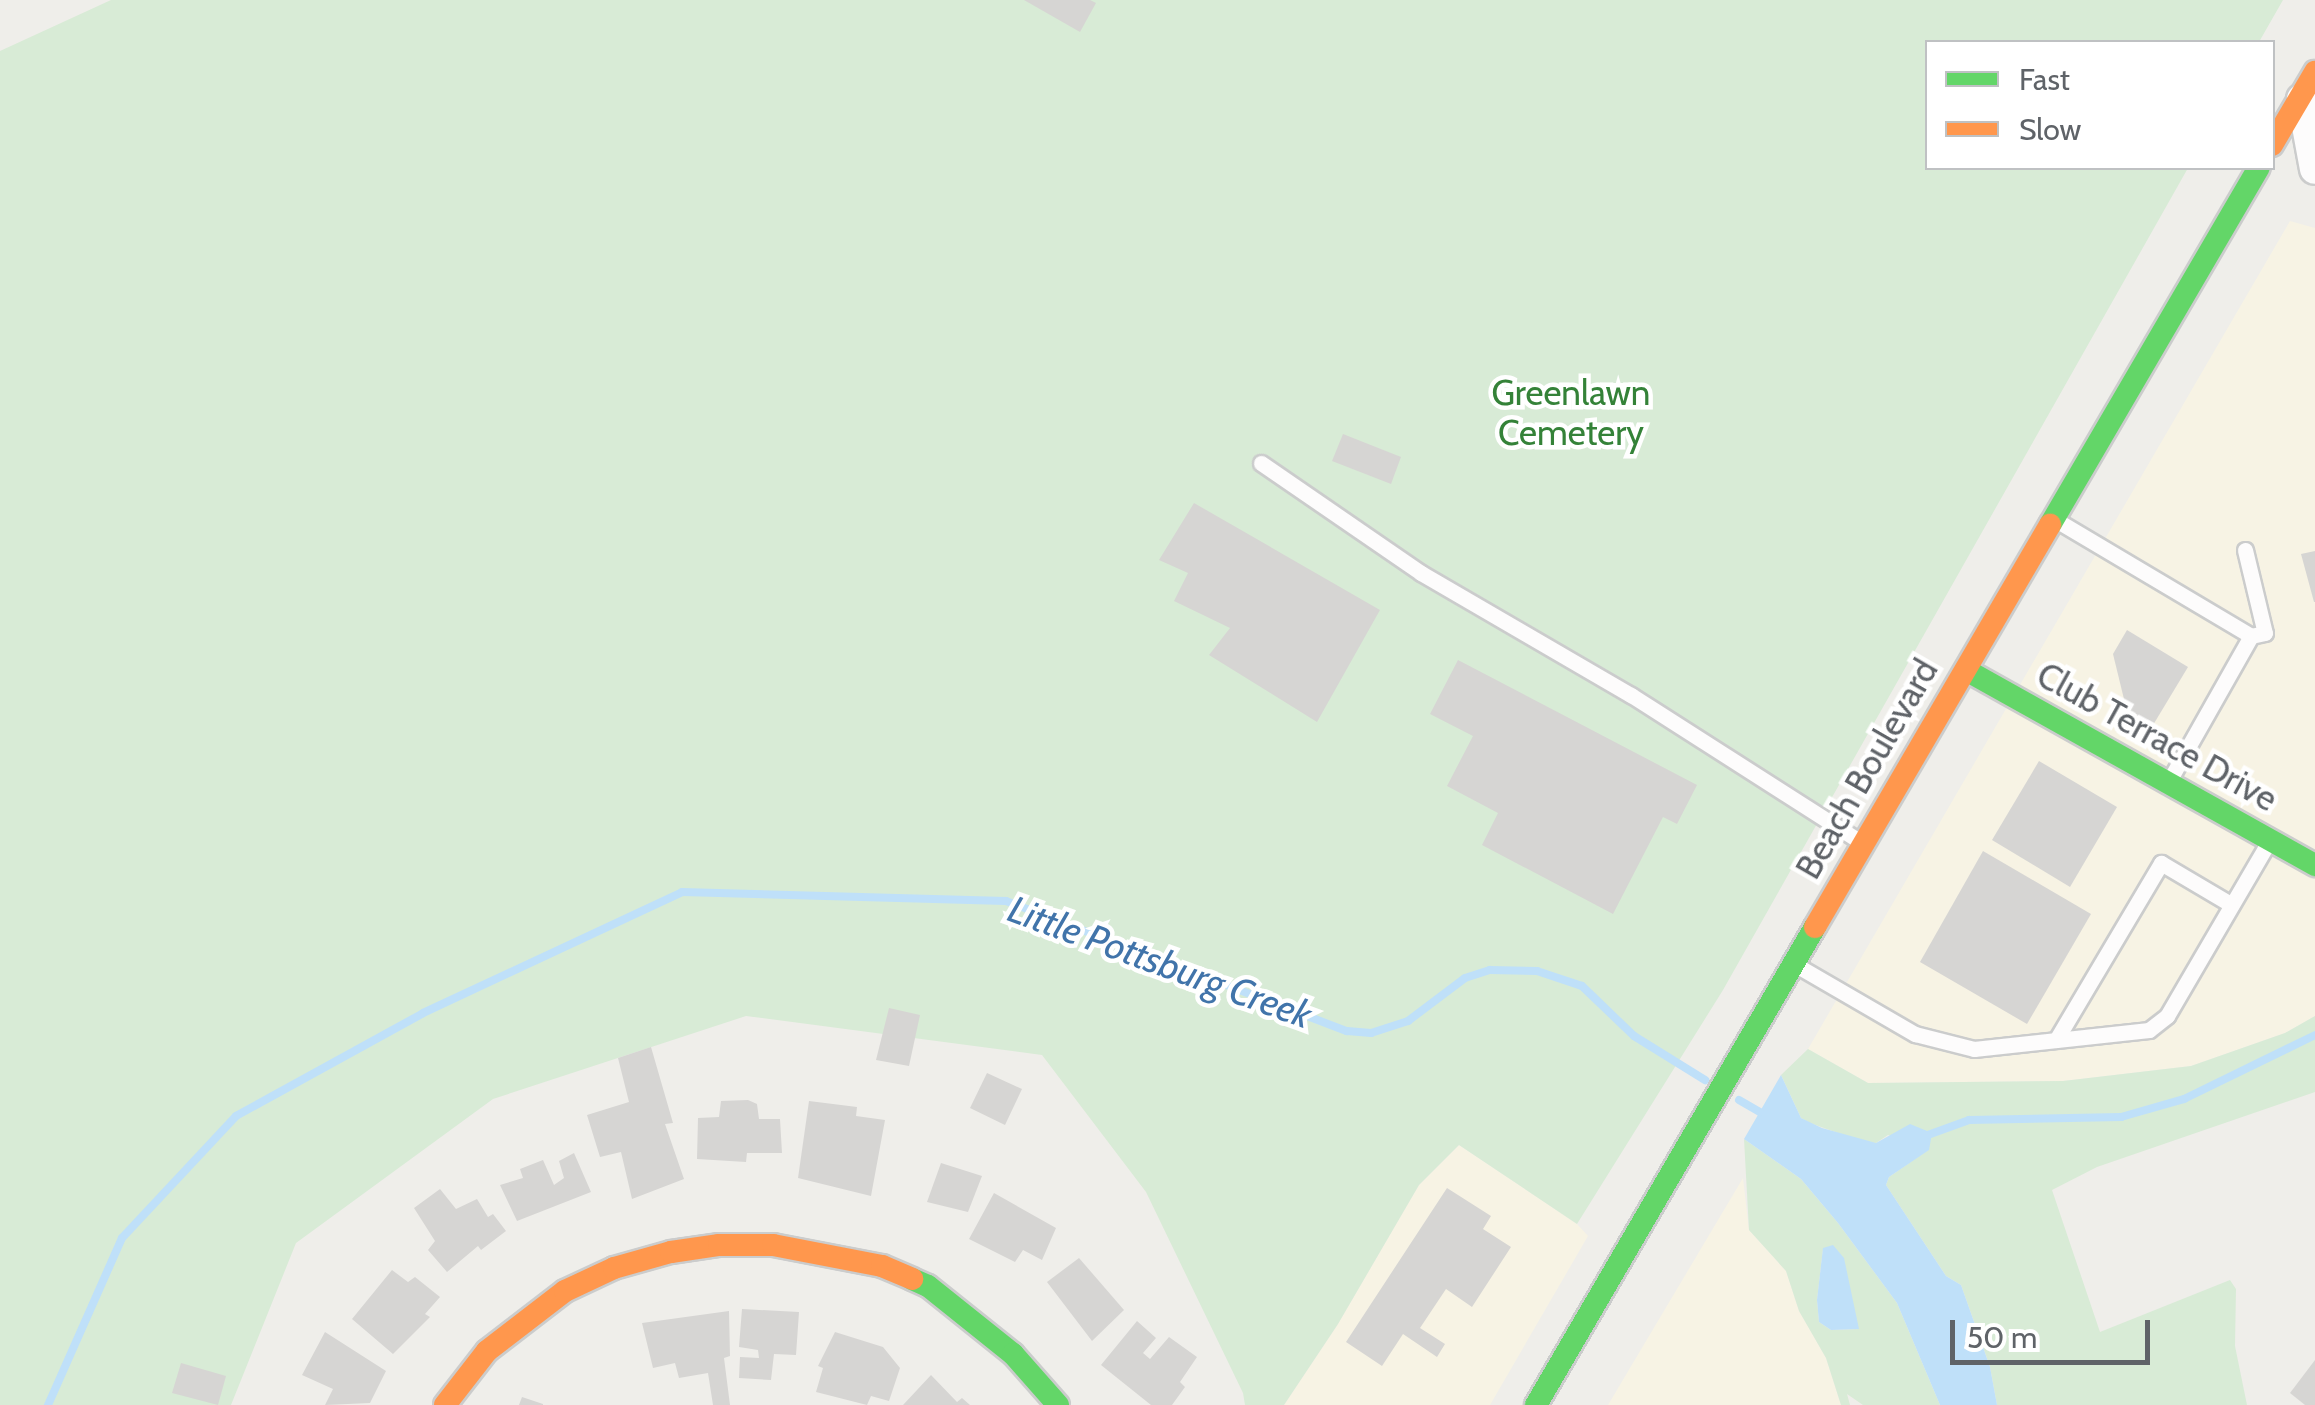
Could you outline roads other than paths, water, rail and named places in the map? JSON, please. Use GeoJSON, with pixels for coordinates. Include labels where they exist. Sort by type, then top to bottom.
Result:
{"type":"FeatureCollection","features":[{"type":"Feature","properties":{"kind":"main road"},"geometry":{"type":"LineString","coordinates":[[2275,140],[2310,92]]}},
{"type":"Feature","properties":{"kind":"main road","name":"Beach Boulevard"},"geometry":{"type":"LineString","coordinates":[[1536,1405],[2258,170]]}},
{"type":"Feature","properties":{"kind":"main road","name":"Club Terrace Drive"},"geometry":{"type":"LineString","coordinates":[[1966,670],[2315,865]]}},
{"type":"Feature","properties":{"kind":"main road"},"geometry":{"type":"LineString","coordinates":[[445,1405],[487,1352],[565,1291],[614,1268],[671,1252],[773,1245],[882,1266],[928,1286],[1012,1354],[1058,1405]]}},
{"type":"Feature","properties":{"kind":"street"},"geometry":{"type":"LineString","coordinates":[[2310,92],[2315,170]]}},
{"type":"Feature","properties":{"kind":"lane"},"geometry":{"type":"LineString","coordinates":[[1261,463],[1422,573],[1631,695],[1864,844]]}},
{"type":"Feature","properties":{"kind":"lane"},"geometry":{"type":"LineString","coordinates":[[2054,519],[2251,636]]}},
{"type":"Feature","properties":{"kind":"lane"},"geometry":{"type":"LineString","coordinates":[[2168,783],[2251,636],[2264,632],[2245,550]]}},
{"type":"Feature","properties":{"kind":"lane"},"geometry":{"type":"LineString","coordinates":[[1794,964],[1915,1034],[1974,1049],[2150,1030],[2167,1016],[2270,840]]}},
{"type":"Feature","properties":{"kind":"lane"},"geometry":{"type":"LineString","coordinates":[[2056,1040],[2162,864],[2232,905]]}},
{"type":"Feature","properties":{"kind":"water"},"geometry":{"type":"Polygon","coordinates":[[[1781,1075],[1801,1118],[1822,1128],[1876,1143],[1910,1124],[1932,1133],[1929,1150],[1889,1177],[1886,1185],[1946,1276],[1961,1285],[1990,1367],[1997,1405],[1940,1405],[1897,1303],[1801,1179],[1744,1139],[1781,1075]]]}},
{"type":"Feature","properties":{"kind":"water"},"geometry":{"type":"Polygon","coordinates":[[[1833,1245],[1844,1258],[1859,1329],[1831,1330],[1819,1322],[1817,1300],[1823,1248],[1833,1245]]]}},
{"type":"Feature","properties":{"kind":"waterway","name":"Little Pottsburg Creek"},"geometry":{"type":"LineString","coordinates":[[48,1405],[122,1238],[236,1116],[423,1013],[682,892],[1006,901],[1347,1031],[1371,1033],[1408,1021],[1465,978],[1490,970],[1537,971],[1582,986],[1634,1036],[1705,1080]]}},
{"type":"Feature","properties":{"kind":"waterway"},"geometry":{"type":"LineString","coordinates":[[1925,1136],[1969,1120],[2121,1117],[2184,1099],[2315,1035]]}},
{"type":"Feature","properties":{"kind":"waterway","name":"Little Pottsburg Creek"},"geometry":{"type":"LineString","coordinates":[[1739,1100],[1760,1112]]}},
{"type":"Feature","properties":{"kind":"park label","name":"Greenlawn Cemetery"},"geometry":{"type":"Point","coordinates":[1571,413]}}]}
